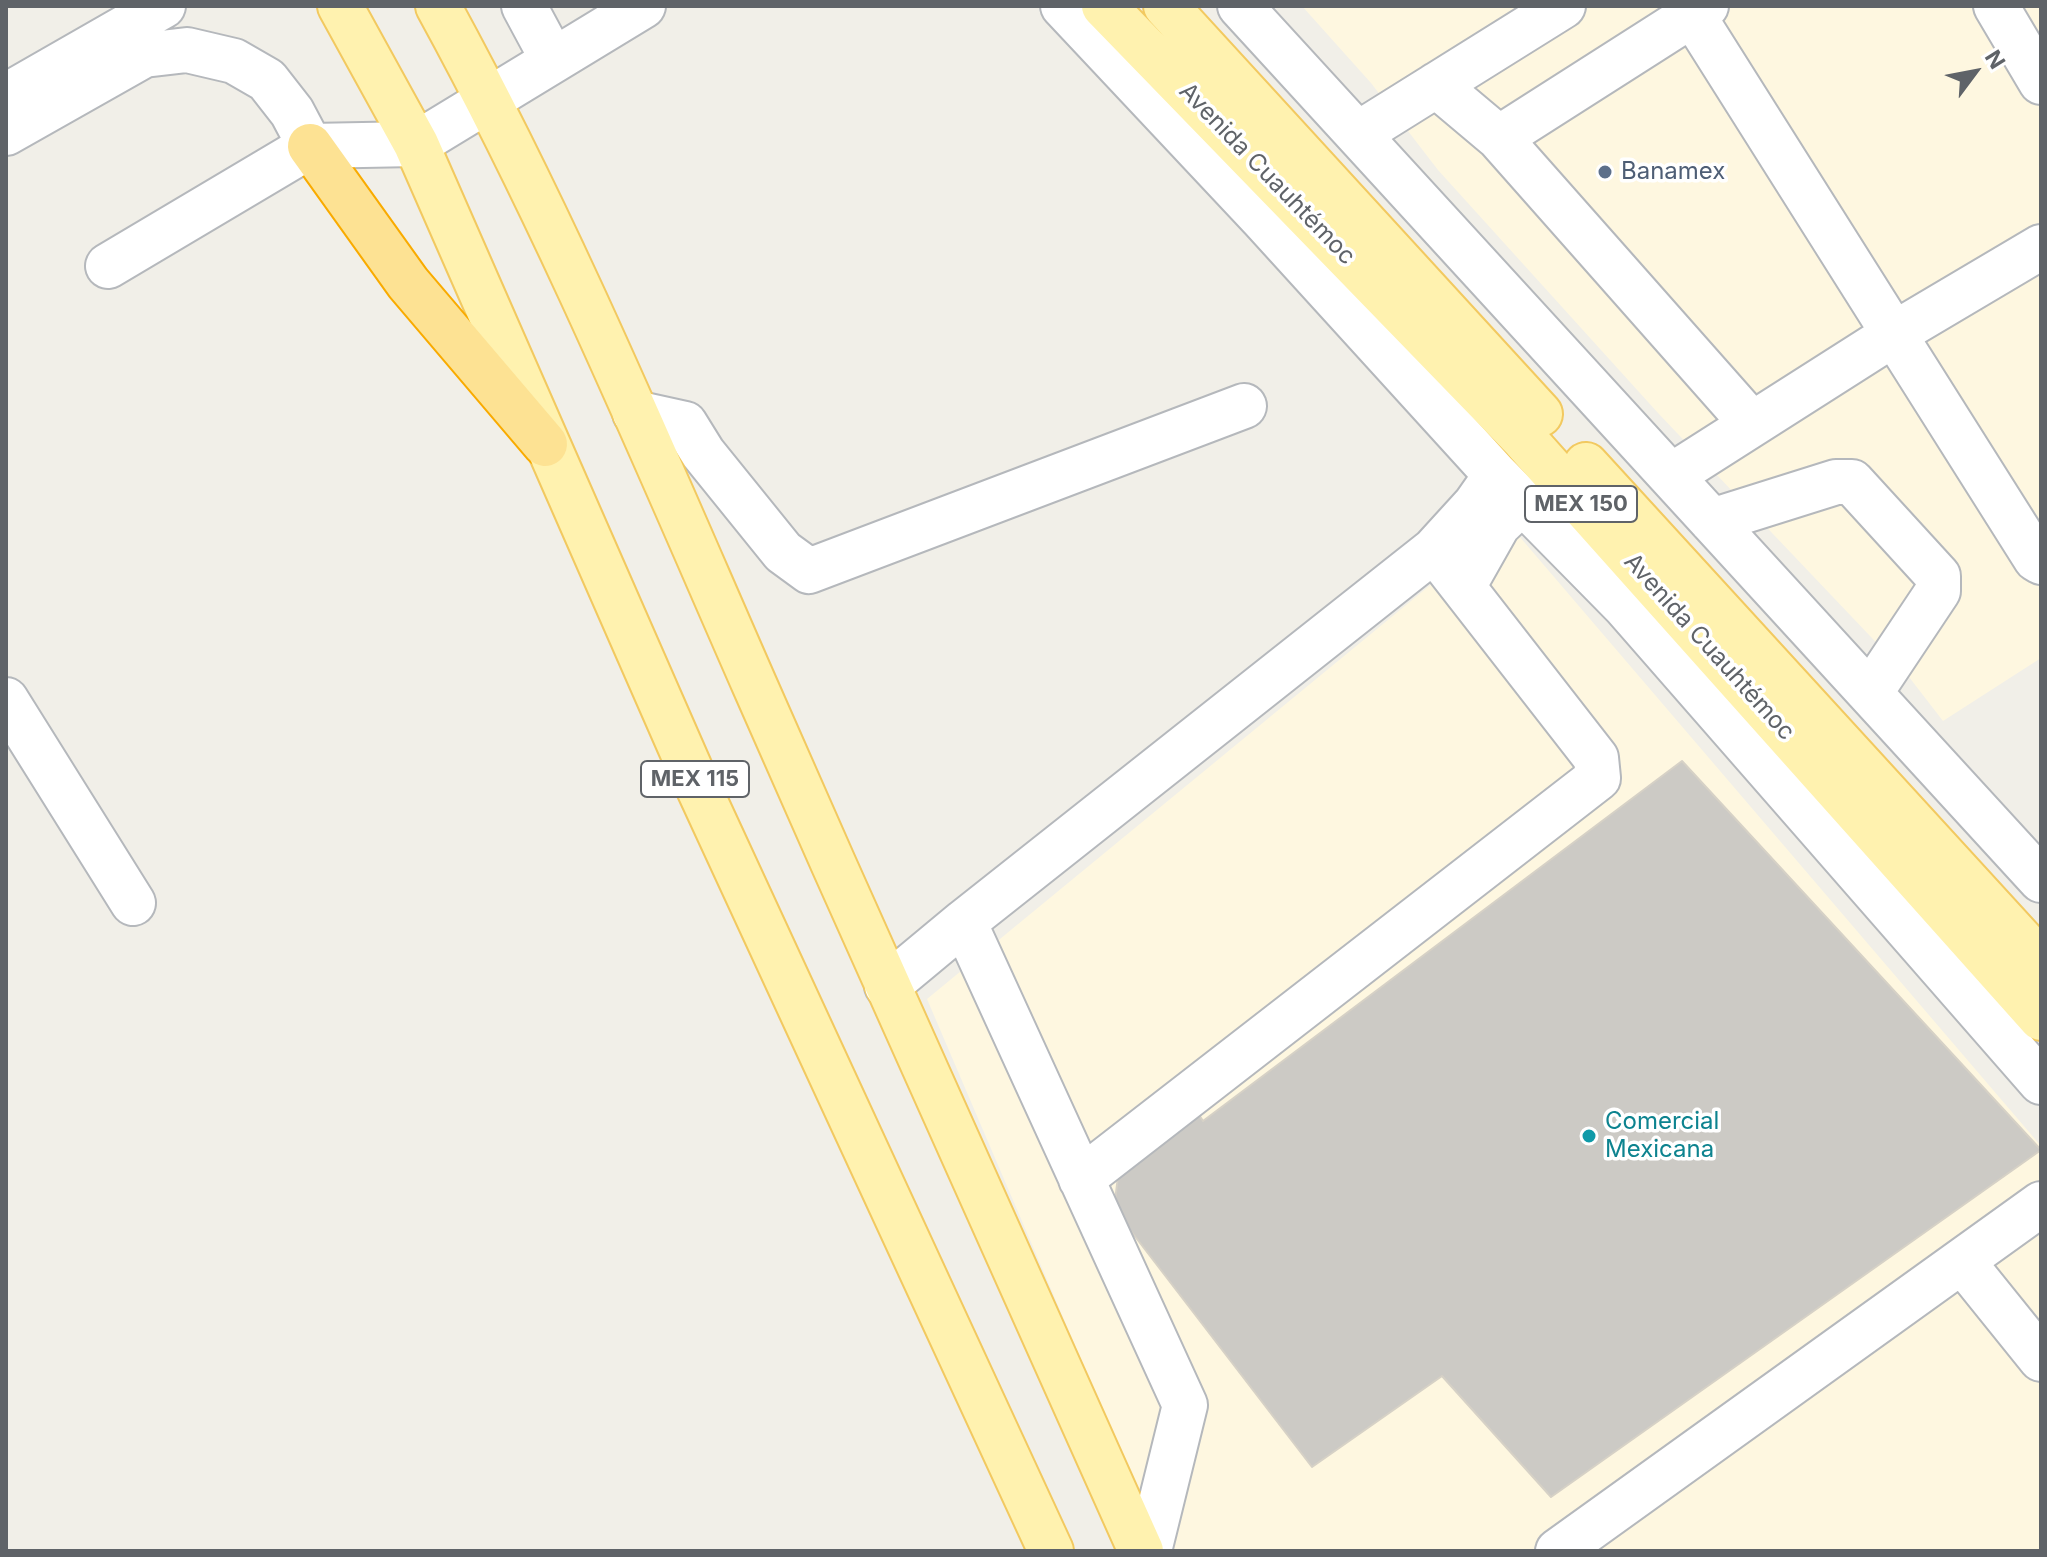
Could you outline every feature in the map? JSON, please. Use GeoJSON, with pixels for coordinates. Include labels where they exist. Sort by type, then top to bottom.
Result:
{"type":"FeatureCollection","features":[{"type":"Feature","properties":{"kind":"highway"},"geometry":{"type":"LineString","coordinates":[[310,146],[408,283],[545,444]]}},
{"type":"Feature","properties":{"kind":"main road","name":"MEX 115"},"geometry":{"type":"LineString","coordinates":[[340,6],[416,144],[694,778],[1051,1551]]}},
{"type":"Feature","properties":{"kind":"main road","name":"MEX 115"},"geometry":{"type":"LineString","coordinates":[[438,6],[488,98],[635,413],[887,986],[1141,1551]]}},
{"type":"Feature","properties":{"kind":"main road","name":"Avenida Cuauhtémoc"},"geometry":{"type":"LineString","coordinates":[[1104,6],[1524,439],[2041,1018]]}},
{"type":"Feature","properties":{"kind":"main road","name":"Avenida Cuauhtémoc"},"geometry":{"type":"LineString","coordinates":[[1166,6],[2041,962]]}},
{"type":"Feature","properties":{"kind":"street"},"geometry":{"type":"LineString","coordinates":[[524,6],[553,60]]}},
{"type":"Feature","properties":{"kind":"street"},"geometry":{"type":"LineString","coordinates":[[108,266],[310,146],[416,144],[643,6]]}},
{"type":"Feature","properties":{"kind":"street"},"geometry":{"type":"LineString","coordinates":[[1063,6],[1263,219],[1498,502],[1625,606],[2041,1082]]}},
{"type":"Feature","properties":{"kind":"street"},"geometry":{"type":"LineString","coordinates":[[1240,6],[2041,880]]}},
{"type":"Feature","properties":{"kind":"street"},"geometry":{"type":"LineString","coordinates":[[1358,134],[1563,6]]}},
{"type":"Feature","properties":{"kind":"street"},"geometry":{"type":"LineString","coordinates":[[1996,6],[2041,82]]}},
{"type":"Feature","properties":{"kind":"street"},"geometry":{"type":"LineString","coordinates":[[1499,138],[1695,9],[1894,334],[2036,559],[2041,562]]}},
{"type":"Feature","properties":{"kind":"street"},"geometry":{"type":"LineString","coordinates":[[6,96],[147,10]]}},
{"type":"Feature","properties":{"kind":"street"},"geometry":{"type":"LineString","coordinates":[[6,133],[144,55],[187,50],[234,61],[267,80],[292,112],[310,146]]}},
{"type":"Feature","properties":{"kind":"street"},"geometry":{"type":"LineString","coordinates":[[1436,85],[1499,138],[1752,424]]}},
{"type":"Feature","properties":{"kind":"street"},"geometry":{"type":"LineString","coordinates":[[1671,476],[1894,334],[2041,247]]}},
{"type":"Feature","properties":{"kind":"street"},"geometry":{"type":"LineString","coordinates":[[635,413],[685,424],[703,453],[783,552],[809,571],[1244,406]]}},
{"type":"Feature","properties":{"kind":"street"},"geometry":{"type":"LineString","coordinates":[[1712,521],[1836,482],[1852,482],[1938,576],[1938,591],[1870,693]]}},
{"type":"Feature","properties":{"kind":"street"},"geometry":{"type":"LineString","coordinates":[[887,986],[1498,502]]}},
{"type":"Feature","properties":{"kind":"street"},"geometry":{"type":"LineString","coordinates":[[1463,587],[1498,502]]}},
{"type":"Feature","properties":{"kind":"street"},"geometry":{"type":"LineString","coordinates":[[1081,1179],[1598,778],[1596,758],[1434,550]]}},
{"type":"Feature","properties":{"kind":"street"},"geometry":{"type":"LineString","coordinates":[[6,700],[133,903]]}},
{"type":"Feature","properties":{"kind":"street"},"geometry":{"type":"LineString","coordinates":[[964,922],[1185,1405],[1149,1551]]}},
{"type":"Feature","properties":{"kind":"street"},"geometry":{"type":"LineString","coordinates":[[1558,1551],[2041,1204]]}},
{"type":"Feature","properties":{"kind":"street"},"geometry":{"type":"LineString","coordinates":[[1962,1261],[2041,1359]]}},
{"type":"Feature","properties":{"kind":"shaded area"},"geometry":{"type":"Polygon","coordinates":[[[1302,6],[2041,6],[2041,658],[1943,721],[1909,677],[1658,413],[1438,170],[1371,83],[1302,6]]]}},
{"type":"Feature","properties":{"kind":"shaded area"},"geometry":{"type":"Polygon","coordinates":[[[1507,522],[2041,1146],[2041,1551],[1163,1551],[927,999],[1507,522]]]}},
{"type":"Feature","properties":{"kind":"building","name":"Comercial Mexicana"},"geometry":{"type":"Polygon","coordinates":[[[1682,761],[2041,1150],[1551,1497],[1442,1376],[1312,1467],[1114,1209],[1120,1160],[1190,1101],[1203,1121],[1682,761]]]}},
{"type":"Feature","properties":{"kind":"place","name":"Banamex"},"geometry":{"type":"Point","coordinates":[1605,172]}},
{"type":"Feature","properties":{"kind":"place","name":"Comercial Mexicana"},"geometry":{"type":"Point","coordinates":[1589,1136]}}]}
